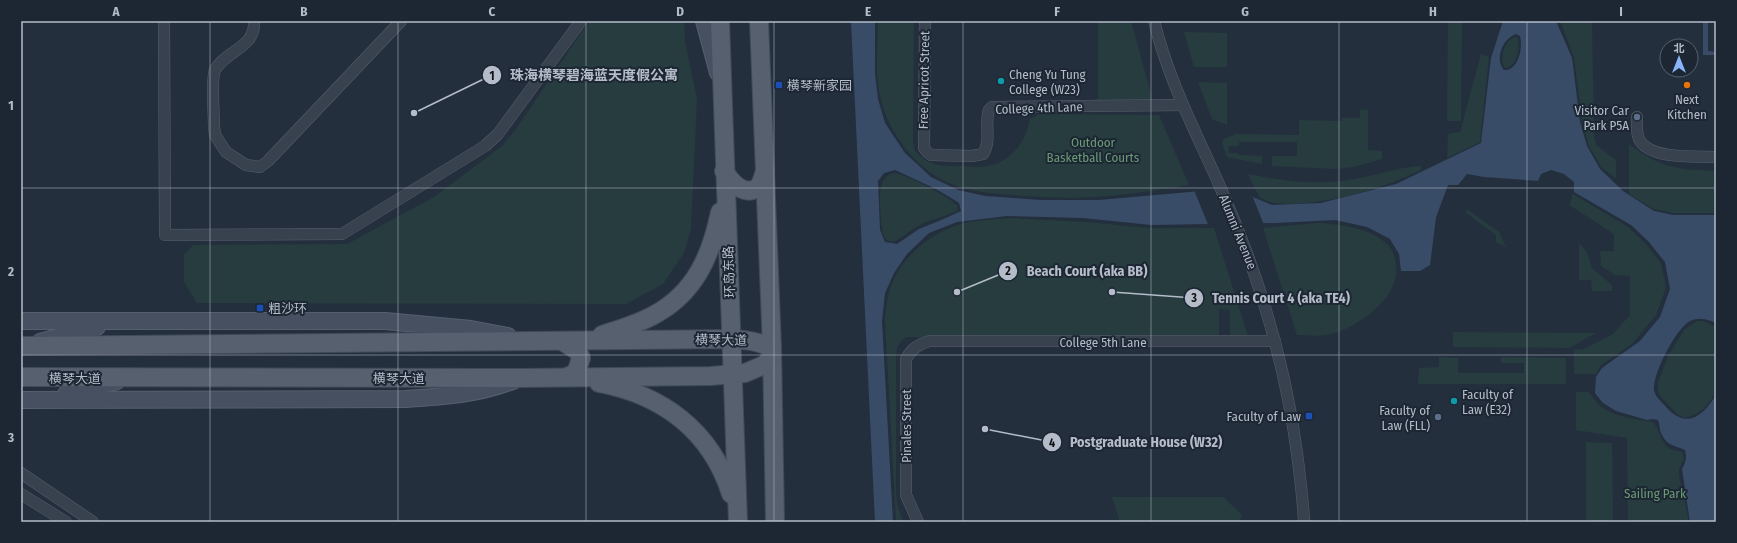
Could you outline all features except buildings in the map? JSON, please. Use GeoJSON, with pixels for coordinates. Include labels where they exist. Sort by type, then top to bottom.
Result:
{"type":"FeatureCollection","features":[{"type":"Feature","properties":{"kind":"main road"},"geometry":{"type":"LineString","coordinates":[[704,21],[722,84]]}},
{"type":"Feature","properties":{"kind":"main road","name":"环岛东路"},"geometry":{"type":"LineString","coordinates":[[720,21],[738,517]]}},
{"type":"Feature","properties":{"kind":"main road"},"geometry":{"type":"LineString","coordinates":[[759,21],[772,353],[776,522]]}},
{"type":"Feature","properties":{"kind":"main road"},"geometry":{"type":"LineString","coordinates":[[584,341],[630,326],[654,315],[684,292],[696,278],[715,239],[725,178],[731,180],[737,186],[751,190],[757,188],[761,182],[765,170]]}},
{"type":"Feature","properties":{"kind":"main road"},"geometry":{"type":"LineString","coordinates":[[21,321],[385,321],[471,329],[534,341]]}},
{"type":"Feature","properties":{"kind":"main road"},"geometry":{"type":"LineString","coordinates":[[24,346],[122,321]]}},
{"type":"Feature","properties":{"kind":"main road","name":"横琴大道"},"geometry":{"type":"LineString","coordinates":[[21,377],[521,378],[732,374],[756,369],[764,365],[772,353],[762,343],[731,339],[24,346]]}},
{"type":"Feature","properties":{"kind":"main road"},"geometry":{"type":"LineString","coordinates":[[562,341],[578,351],[581,358],[576,372],[567,376]]}},
{"type":"Feature","properties":{"kind":"main road"},"geometry":{"type":"LineString","coordinates":[[567,376],[611,385],[640,394],[663,406],[681,418],[697,433],[721,465],[738,517]]}},
{"type":"Feature","properties":{"kind":"main road"},"geometry":{"type":"LineString","coordinates":[[37,400],[130,378]]}},
{"type":"Feature","properties":{"kind":"main road"},"geometry":{"type":"LineString","coordinates":[[21,400],[405,399],[464,394],[487,390],[521,378]]}},
{"type":"Feature","properties":{"kind":"street"},"geometry":{"type":"LineString","coordinates":[[164,21],[164,235],[342,234],[486,146],[498,134],[581,21]]}},
{"type":"Feature","properties":{"kind":"street"},"geometry":{"type":"LineString","coordinates":[[254,21],[253,34],[246,43],[221,62],[214,71],[214,126],[215,135],[226,152],[246,164],[260,166],[268,161],[402,21]]}},
{"type":"Feature","properties":{"kind":"street","name":"Free Apricot Street"},"geometry":{"type":"LineString","coordinates":[[924,139],[925,21]]}},
{"type":"Feature","properties":{"kind":"street","name":"Alumni Avenue"},"geometry":{"type":"LineString","coordinates":[[1154,21],[1169,72],[1182,105],[1221,190],[1253,270],[1275,341],[1295,436],[1302,489],[1304,522]]}},
{"type":"Feature","properties":{"kind":"street","name":"College 4th Lane"},"geometry":{"type":"LineString","coordinates":[[924,139],[924,148],[931,155],[972,156],[983,154],[986,150],[987,115],[988,110],[992,107],[1182,105]]}},
{"type":"Feature","properties":{"kind":"street"},"geometry":{"type":"LineString","coordinates":[[1637,117],[1640,140],[1643,145],[1652,151],[1666,155],[1716,157]]}},
{"type":"Feature","properties":{"kind":"street","name":"College 5th Lane"},"geometry":{"type":"LineString","coordinates":[[930,341],[1275,341]]}},
{"type":"Feature","properties":{"kind":"street","name":"Pinales Street"},"geometry":{"type":"LineString","coordinates":[[918,522],[906,495],[906,358],[915,347],[930,341]]}},
{"type":"Feature","properties":{"kind":"street"},"geometry":{"type":"LineString","coordinates":[[21,473],[93,522]]}},
{"type":"Feature","properties":{"kind":"street"},"geometry":{"type":"LineString","coordinates":[[21,494],[52,517],[66,522]]}},
{"type":"Feature","properties":{"kind":"green space"},"geometry":{"type":"Polygon","coordinates":[[[589,21],[684,21],[685,41],[697,99],[691,229],[684,253],[663,284],[626,304],[197,303],[184,282],[184,255],[193,245],[347,244],[434,197],[502,146],[516,129],[589,21]]]}},
{"type":"Feature","properties":{"kind":"green space","name":"Outdoor Basketball Courts"},"geometry":{"type":"Polygon","coordinates":[[[878,21],[914,21],[913,142],[915,151],[925,160],[947,166],[981,167],[996,164],[1004,160],[1016,150],[1025,135],[1030,119],[1039,114],[1159,115],[1189,185],[1138,193],[1084,198],[1048,197],[974,191],[956,186],[939,178],[910,154],[895,134],[889,123],[881,100],[878,81],[878,21]]]}},
{"type":"Feature","properties":{"kind":"green space"},"geometry":{"type":"Polygon","coordinates":[[[1098,21],[1131,21],[1153,101],[1095,104],[1095,99],[1098,99],[1098,21]]]}},
{"type":"Feature","properties":{"kind":"green space"},"geometry":{"type":"Polygon","coordinates":[[[1448,21],[1462,21],[1461,121],[1447,121],[1448,21]]]}},
{"type":"Feature","properties":{"kind":"green space"},"geometry":{"type":"Polygon","coordinates":[[[1560,21],[1592,21],[1594,136],[1596,145],[1616,160],[1616,178],[1602,168],[1589,146],[1582,121],[1574,57],[1560,21]]]}},
{"type":"Feature","properties":{"kind":"green space"},"geometry":{"type":"Polygon","coordinates":[[[1184,32],[1227,33],[1227,67],[1194,67],[1184,32]]]}},
{"type":"Feature","properties":{"kind":"green space"},"geometry":{"type":"Polygon","coordinates":[[[1515,37],[1518,38],[1519,42],[1516,59],[1508,68],[1504,67],[1502,59],[1504,50],[1508,42],[1515,37]]]}},
{"type":"Feature","properties":{"kind":"green space"},"geometry":{"type":"Polygon","coordinates":[[[1481,54],[1489,57],[1480,142],[1447,158],[1448,134],[1460,132],[1481,54]]]}},
{"type":"Feature","properties":{"kind":"green space"},"geometry":{"type":"Polygon","coordinates":[[[1198,82],[1227,83],[1227,125],[1212,119],[1198,82]]]}},
{"type":"Feature","properties":{"kind":"green space"},"geometry":{"type":"Polygon","coordinates":[[[1368,109],[1368,150],[1382,151],[1382,159],[1354,167],[1334,169],[1272,166],[1272,156],[1297,156],[1297,142],[1239,142],[1239,146],[1228,146],[1229,153],[1262,156],[1262,164],[1227,157],[1222,143],[1224,139],[1236,134],[1299,135],[1299,120],[1342,121],[1342,118],[1360,118],[1360,110],[1368,109]]]}},
{"type":"Feature","properties":{"kind":"green space"},"geometry":{"type":"Polygon","coordinates":[[[1629,144],[1660,163],[1680,168],[1716,171],[1716,213],[1673,213],[1654,209],[1629,194],[1629,144]]]}},
{"type":"Feature","properties":{"kind":"green space"},"geometry":{"type":"Polygon","coordinates":[[[1421,166],[1421,170],[1405,177],[1350,196],[1331,200],[1293,204],[1273,203],[1260,198],[1248,174],[1288,181],[1328,182],[1355,179],[1396,169],[1421,166]]]}},
{"type":"Feature","properties":{"kind":"green space"},"geometry":{"type":"Polygon","coordinates":[[[893,173],[908,177],[936,191],[958,206],[957,211],[923,224],[897,240],[888,241],[884,236],[882,228],[880,196],[883,181],[887,176],[893,173]]]}},
{"type":"Feature","properties":{"kind":"green space"},"geometry":{"type":"Polygon","coordinates":[[[1573,194],[1628,227],[1645,243],[1661,263],[1666,288],[1656,315],[1632,344],[1601,365],[1596,374],[1574,374],[1574,350],[1584,349],[1613,334],[1630,315],[1630,276],[1615,275],[1601,266],[1600,251],[1614,251],[1614,234],[1569,205],[1573,194]]]}},
{"type":"Feature","properties":{"kind":"green space"},"geometry":{"type":"Polygon","coordinates":[[[1468,210],[1499,232],[1506,247],[1496,242],[1496,235],[1465,212],[1468,210]]]}},
{"type":"Feature","properties":{"kind":"green space"},"geometry":{"type":"Polygon","coordinates":[[[1013,218],[1086,222],[1149,228],[1214,228],[1248,336],[1230,336],[1230,310],[1219,309],[1219,336],[906,337],[898,345],[896,356],[896,492],[897,503],[903,522],[896,522],[885,321],[890,289],[897,273],[911,254],[930,238],[964,223],[1013,218]]]}},
{"type":"Feature","properties":{"kind":"green space"},"geometry":{"type":"Polygon","coordinates":[[[1317,223],[1335,224],[1355,228],[1381,239],[1390,247],[1394,254],[1396,277],[1392,288],[1385,299],[1376,309],[1354,325],[1327,335],[1297,335],[1263,228],[1317,223]]]}},
{"type":"Feature","properties":{"kind":"green space"},"geometry":{"type":"Polygon","coordinates":[[[1579,243],[1587,252],[1592,268],[1612,285],[1612,291],[1592,291],[1591,280],[1579,280],[1579,243]]]}},
{"type":"Feature","properties":{"kind":"green space"},"geometry":{"type":"Polygon","coordinates":[[[1697,321],[1703,321],[1716,327],[1716,388],[1712,399],[1703,409],[1696,414],[1685,418],[1678,415],[1661,397],[1658,392],[1658,382],[1669,354],[1684,330],[1697,321]]]}},
{"type":"Feature","properties":{"kind":"green space"},"geometry":{"type":"Polygon","coordinates":[[[1453,332],[1596,333],[1569,348],[1453,347],[1453,332]]]}},
{"type":"Feature","properties":{"kind":"green space"},"geometry":{"type":"Polygon","coordinates":[[[1439,357],[1458,358],[1458,373],[1524,373],[1524,363],[1501,363],[1501,357],[1566,358],[1566,384],[1418,384],[1419,368],[1439,367],[1439,357]]]}},
{"type":"Feature","properties":{"kind":"green space","name":"Sailing Park"},"geometry":{"type":"Polygon","coordinates":[[[1576,392],[1589,392],[1599,405],[1618,415],[1653,422],[1666,446],[1682,452],[1684,458],[1679,469],[1679,476],[1689,522],[1628,522],[1627,438],[1576,430],[1576,392]]]}},
{"type":"Feature","properties":{"kind":"green space"},"geometry":{"type":"Polygon","coordinates":[[[1586,442],[1612,443],[1613,522],[1586,522],[1586,442]]]}},
{"type":"Feature","properties":{"kind":"green space"},"geometry":{"type":"Polygon","coordinates":[[[1112,497],[1223,497],[1242,515],[1240,522],[1120,522],[1112,497]]]}},
{"type":"Feature","properties":{"kind":"water"},"geometry":{"type":"Polygon","coordinates":[[[851,21],[875,21],[875,74],[878,99],[885,123],[905,153],[931,177],[958,190],[985,196],[1041,200],[1099,200],[1201,191],[1243,193],[1272,205],[1321,203],[1396,184],[1481,143],[1491,58],[1503,21],[1556,21],[1572,58],[1580,122],[1587,146],[1600,169],[1623,191],[1654,211],[1673,215],[1716,215],[1716,323],[1700,319],[1690,321],[1684,325],[1666,352],[1654,383],[1654,390],[1659,399],[1674,414],[1681,418],[1688,419],[1694,418],[1706,409],[1716,395],[1716,522],[1690,522],[1682,469],[1686,460],[1685,450],[1668,443],[1660,431],[1658,420],[1647,420],[1616,411],[1603,403],[1595,393],[1596,377],[1602,368],[1640,341],[1660,317],[1670,289],[1665,262],[1648,241],[1631,225],[1574,192],[1574,182],[1564,174],[1551,170],[1541,174],[1538,181],[1484,177],[1467,174],[1458,185],[1448,185],[1436,217],[1430,265],[1420,271],[1401,271],[1399,254],[1390,239],[1367,227],[1335,220],[1275,223],[1151,225],[1083,218],[1007,216],[957,222],[929,233],[907,254],[894,273],[885,293],[882,321],[893,522],[875,522],[851,21]],[[1516,34],[1507,40],[1501,49],[1500,60],[1504,70],[1513,67],[1519,58],[1521,41],[1520,36],[1516,34]],[[895,170],[884,173],[878,181],[880,230],[885,242],[897,244],[919,229],[961,211],[959,203],[956,201],[936,189],[895,170]]]}},
{"type":"Feature","properties":{"kind":"water"},"geometry":{"type":"Polygon","coordinates":[[[1703,21],[1708,21],[1708,51],[1716,52],[1716,55],[1703,55],[1703,21]]]}},
{"type":"Feature","properties":{"kind":"pier"},"geometry":{"type":"Polygon","coordinates":[[[1194,190],[1243,191],[1252,195],[1264,225],[1209,227],[1194,190]]]}},
{"type":"Feature","properties":{"kind":"place","name":"Cheng Yu Tung College (W23)"},"geometry":{"type":"Point","coordinates":[1001,81]}},
{"type":"Feature","properties":{"kind":"place","name":"横琴新家园"},"geometry":{"type":"Point","coordinates":[779,85]}},
{"type":"Feature","properties":{"kind":"place","name":"Next Kitchen"},"geometry":{"type":"Point","coordinates":[1687,85]}},
{"type":"Feature","properties":{"kind":"place","name":"珠海横琴碧海蓝天度假公寓"},"geometry":{"type":"Point","coordinates":[414,113]}},
{"type":"Feature","properties":{"kind":"place","name":"Visitor Car Park P5A"},"geometry":{"type":"Point","coordinates":[1637,117]}},
{"type":"Feature","properties":{"kind":"place","name":"Beach Court (aka BB)"},"geometry":{"type":"Point","coordinates":[957,292]}},
{"type":"Feature","properties":{"kind":"place","name":"Tennis Court 4 (aka TE4)"},"geometry":{"type":"Point","coordinates":[1112,292]}},
{"type":"Feature","properties":{"kind":"place","name":"粗沙环"},"geometry":{"type":"Point","coordinates":[260,308]}},
{"type":"Feature","properties":{"kind":"place","name":"Faculty of Law (E32)"},"geometry":{"type":"Point","coordinates":[1454,401]}},
{"type":"Feature","properties":{"kind":"place","name":"Faculty of Law"},"geometry":{"type":"Point","coordinates":[1309,416]}},
{"type":"Feature","properties":{"kind":"place","name":"Faculty of Law (FLL)"},"geometry":{"type":"Point","coordinates":[1438,417]}},
{"type":"Feature","properties":{"kind":"place","name":"Postgraduate House (W32)"},"geometry":{"type":"Point","coordinates":[985,429]}}]}
